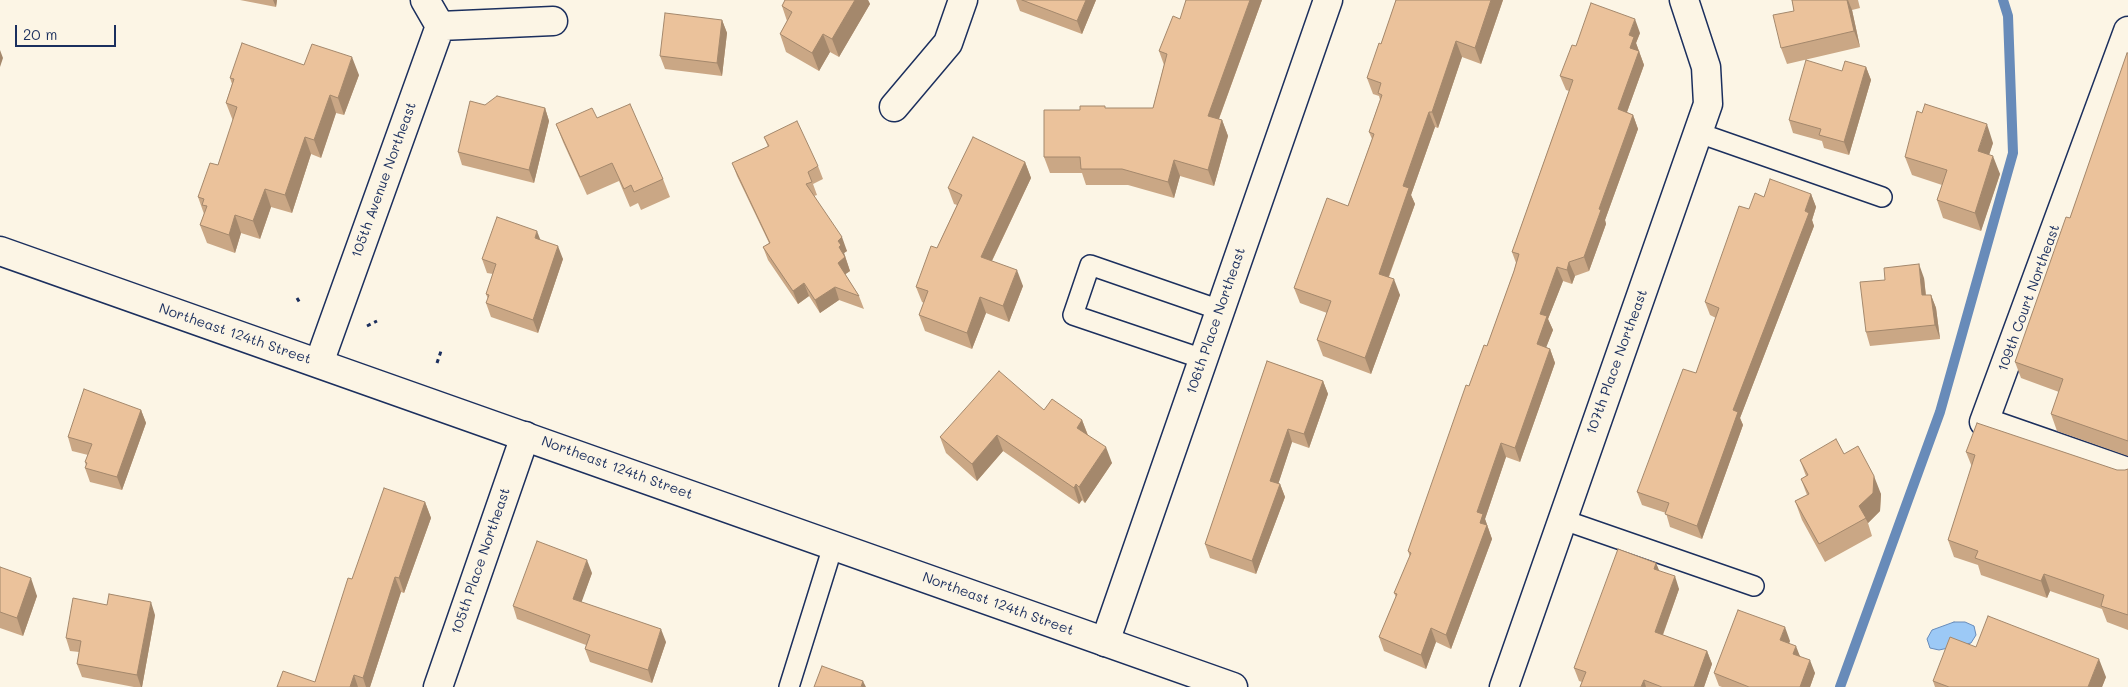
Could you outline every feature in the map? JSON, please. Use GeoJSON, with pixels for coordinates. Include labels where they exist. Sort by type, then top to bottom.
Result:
{"type":"FeatureCollection","features":[{"type":"Feature","properties":{"kind":"street"},"geometry":{"type":"LineString","coordinates":[[424,0],[440,26],[553,21]]}},
{"type":"Feature","properties":{"kind":"street"},"geometry":{"type":"LineString","coordinates":[[894,107],[948,43],[963,0]]}},
{"type":"Feature","properties":{"kind":"street","name":"106th Place Northeast"},"geometry":{"type":"LineString","coordinates":[[1105,642],[1328,0]]}},
{"type":"Feature","properties":{"kind":"street","name":"107th Place Northeast"},"geometry":{"type":"LineString","coordinates":[[1504,687],[1561,519],[1708,104],[1706,67],[1684,0]]}},
{"type":"Feature","properties":{"kind":"street","name":"105th Avenue Northeast"},"geometry":{"type":"LineString","coordinates":[[319,363],[440,26]]}},
{"type":"Feature","properties":{"kind":"street","name":"109th Court Northeast"},"geometry":{"type":"LineString","coordinates":[[2128,31],[1984,422],[2128,472]]}},
{"type":"Feature","properties":{"kind":"street","name":"Northeast 124th Street"},"geometry":{"type":"LineString","coordinates":[[0,251],[1233,687]]}},
{"type":"Feature","properties":{"kind":"street","name":"105th Place Northeast"},"geometry":{"type":"LineString","coordinates":[[438,687],[525,436]]}},
{"type":"Feature","properties":{"kind":"lane"},"geometry":{"type":"LineString","coordinates":[[1699,132],[1882,197]]}},
{"type":"Feature","properties":{"kind":"lane"},"geometry":{"type":"LineString","coordinates":[[1203,360],[1073,315],[1090,265],[1220,310]]}},
{"type":"Feature","properties":{"kind":"lane"},"geometry":{"type":"LineString","coordinates":[[1561,519],[1754,586]]}},
{"type":"Feature","properties":{"kind":"lane"},"geometry":{"type":"LineString","coordinates":[[789,687],[833,546]]}},
{"type":"Feature","properties":{"kind":"path"},"geometry":{"type":"LineString","coordinates":[[297,298],[300,303]]}},
{"type":"Feature","properties":{"kind":"path"},"geometry":{"type":"LineString","coordinates":[[367,326],[377,321]]}},
{"type":"Feature","properties":{"kind":"path"},"geometry":{"type":"LineString","coordinates":[[437,363],[442,348]]}},
{"type":"Feature","properties":{"kind":"water"},"geometry":{"type":"Polygon","coordinates":[[[1954,622],[1965,622],[1974,626],[1976,635],[1971,643],[1939,650],[1930,648],[1927,639],[1932,630],[1954,622]]]}},
{"type":"Feature","properties":{"kind":"building"},"geometry":{"type":"Polygon","coordinates":[[[785,0],[855,0],[832,39],[823,34],[812,53],[780,34],[792,12],[782,6],[785,0]]]}},
{"type":"Feature","properties":{"kind":"building"},"geometry":{"type":"Polygon","coordinates":[[[1022,0],[1086,0],[1077,21],[1022,0]]]}},
{"type":"Feature","properties":{"kind":"building"},"geometry":{"type":"Polygon","coordinates":[[[1186,0],[1250,0],[1208,116],[1222,120],[1208,170],[1174,160],[1168,182],[1122,169],[1081,169],[1080,157],[1044,157],[1044,110],[1080,110],[1080,106],[1153,108],[1167,54],[1159,51],[1173,16],[1180,19],[1186,0]]]}},
{"type":"Feature","properties":{"kind":"building"},"geometry":{"type":"Polygon","coordinates":[[[1396,0],[1491,0],[1475,48],[1456,41],[1432,112],[1429,112],[1403,186],[1409,188],[1379,274],[1394,279],[1365,358],[1317,340],[1331,301],[1294,288],[1327,198],[1348,206],[1374,134],[1369,132],[1382,95],[1378,93],[1381,83],[1367,78],[1396,0]]]}},
{"type":"Feature","properties":{"kind":"building"},"geometry":{"type":"Polygon","coordinates":[[[1792,0],[1847,0],[1854,31],[1781,48],[1773,15],[1794,11],[1792,0]]]}},
{"type":"Feature","properties":{"kind":"building"},"geometry":{"type":"Polygon","coordinates":[[[1591,3],[1635,19],[1629,35],[1634,37],[1630,48],[1639,51],[1618,109],[1633,115],[1584,257],[1569,262],[1567,270],[1557,267],[1540,314],[1547,316],[1537,344],[1550,349],[1515,448],[1501,443],[1477,512],[1483,514],[1480,523],[1487,525],[1446,635],[1431,628],[1421,655],[1379,637],[1397,594],[1394,593],[1411,553],[1408,551],[1466,385],[1469,386],[1484,345],[1487,346],[1514,271],[1519,254],[1512,252],[1573,80],[1560,76],[1572,45],[1576,46],[1591,3]]]}},
{"type":"Feature","properties":{"kind":"building"},"geometry":{"type":"Polygon","coordinates":[[[665,13],[722,20],[717,63],[660,56],[665,13]]]}},
{"type":"Feature","properties":{"kind":"building"},"geometry":{"type":"Polygon","coordinates":[[[242,43],[304,65],[312,44],[352,57],[338,98],[330,95],[314,140],[305,137],[285,195],[265,189],[253,221],[235,215],[229,235],[200,225],[207,206],[202,205],[204,199],[198,197],[210,163],[218,165],[237,107],[226,103],[234,79],[230,78],[242,43]]]}},
{"type":"Feature","properties":{"kind":"building"},"geometry":{"type":"Polygon","coordinates":[[[2127,53],[2128,441],[2051,414],[2063,379],[2015,362],[2066,217],[2070,218],[2127,53]]]}},
{"type":"Feature","properties":{"kind":"building"},"geometry":{"type":"Polygon","coordinates":[[[1806,60],[1842,71],[1845,61],[1866,67],[1844,142],[1819,135],[1821,129],[1789,120],[1806,60]]]}},
{"type":"Feature","properties":{"kind":"building"},"geometry":{"type":"Polygon","coordinates":[[[497,96],[545,108],[529,170],[458,152],[470,101],[485,105],[497,96]]]}},
{"type":"Feature","properties":{"kind":"building"},"geometry":{"type":"Polygon","coordinates":[[[630,104],[663,179],[634,192],[631,185],[624,189],[612,163],[580,177],[556,124],[592,108],[597,118],[630,104]]]}},
{"type":"Feature","properties":{"kind":"building"},"geometry":{"type":"Polygon","coordinates":[[[1925,104],[1987,124],[1978,151],[1993,156],[1975,213],[1937,200],[1947,170],[1905,157],[1917,111],[1922,113],[1925,104]]]}},
{"type":"Feature","properties":{"kind":"building"},"geometry":{"type":"Polygon","coordinates":[[[797,121],[818,166],[808,172],[812,182],[806,184],[842,237],[838,241],[845,257],[838,263],[859,296],[835,287],[815,300],[804,283],[793,291],[763,247],[770,243],[732,163],[769,146],[764,137],[797,121]]]}},
{"type":"Feature","properties":{"kind":"building"},"geometry":{"type":"Polygon","coordinates":[[[973,137],[1025,162],[981,257],[1017,270],[1003,306],[980,297],[967,333],[919,315],[928,291],[916,287],[931,246],[937,248],[962,195],[948,188],[973,137]]]}},
{"type":"Feature","properties":{"kind":"building"},"geometry":{"type":"Polygon","coordinates":[[[1770,179],[1811,194],[1805,211],[1809,213],[1733,410],[1738,412],[1697,526],[1665,514],[1669,503],[1637,492],[1683,369],[1696,373],[1719,308],[1705,302],[1739,206],[1749,209],[1755,193],[1764,197],[1770,179]]]}},
{"type":"Feature","properties":{"kind":"building"},"geometry":{"type":"Polygon","coordinates":[[[497,217],[537,231],[535,238],[558,246],[533,320],[486,303],[489,295],[486,294],[496,264],[482,259],[497,217]]]}},
{"type":"Feature","properties":{"kind":"building"},"geometry":{"type":"Polygon","coordinates":[[[1919,264],[1922,295],[1931,295],[1935,325],[1866,332],[1860,282],[1885,280],[1884,268],[1919,264]]]}},
{"type":"Feature","properties":{"kind":"building"},"geometry":{"type":"Polygon","coordinates":[[[1267,361],[1323,381],[1304,434],[1288,429],[1270,481],[1280,484],[1252,561],[1205,544],[1267,361]]]}},
{"type":"Feature","properties":{"kind":"building"},"geometry":{"type":"Polygon","coordinates":[[[999,371],[1044,410],[1052,399],[1082,420],[1077,428],[1106,447],[1079,487],[1076,484],[1074,488],[997,435],[972,464],[940,437],[999,371]]]}},
{"type":"Feature","properties":{"kind":"building"},"geometry":{"type":"Polygon","coordinates":[[[84,389],[141,410],[117,477],[85,468],[87,463],[85,462],[92,444],[68,437],[84,389]]]}},
{"type":"Feature","properties":{"kind":"building"},"geometry":{"type":"Polygon","coordinates":[[[1977,423],[2117,470],[2128,469],[2128,615],[2101,606],[2104,595],[2044,574],[2041,581],[1975,558],[1978,551],[1948,540],[1975,455],[1966,452],[1977,423]]]}},
{"type":"Feature","properties":{"kind":"building"},"geometry":{"type":"Polygon","coordinates":[[[1836,439],[1844,454],[1858,446],[1874,476],[1873,493],[1859,506],[1866,518],[1819,544],[1795,501],[1809,494],[1801,479],[1808,475],[1800,460],[1836,439]]]}},
{"type":"Feature","properties":{"kind":"building"},"geometry":{"type":"Polygon","coordinates":[[[384,488],[425,502],[399,578],[395,577],[363,678],[354,675],[350,687],[277,687],[283,671],[315,682],[348,578],[352,579],[384,488]]]}},
{"type":"Feature","properties":{"kind":"building"},"geometry":{"type":"Polygon","coordinates":[[[537,541],[587,560],[573,599],[661,629],[648,670],[585,649],[590,635],[513,606],[537,541]]]}},
{"type":"Feature","properties":{"kind":"building"},"geometry":{"type":"Polygon","coordinates":[[[1618,549],[1656,563],[1654,569],[1675,576],[1655,632],[1707,651],[1694,687],[1662,687],[1644,680],[1641,687],[1580,687],[1586,672],[1574,668],[1618,549]]]}},
{"type":"Feature","properties":{"kind":"building"},"geometry":{"type":"Polygon","coordinates":[[[0,567],[31,578],[17,618],[0,612],[0,567]]]}},
{"type":"Feature","properties":{"kind":"building"},"geometry":{"type":"Polygon","coordinates":[[[109,594],[151,602],[137,675],[77,664],[81,641],[66,638],[73,598],[107,605],[109,594]]]}},
{"type":"Feature","properties":{"kind":"building"},"geometry":{"type":"Polygon","coordinates":[[[1738,610],[1785,627],[1780,640],[1796,646],[1793,654],[1810,660],[1800,687],[1749,687],[1714,673],[1738,610]]]}},
{"type":"Feature","properties":{"kind":"building"},"geometry":{"type":"Polygon","coordinates":[[[1988,616],[2099,659],[2088,687],[1949,687],[1933,681],[1950,637],[1976,647],[1988,616]]]}},
{"type":"Feature","properties":{"kind":"building"},"geometry":{"type":"Polygon","coordinates":[[[822,666],[863,681],[861,687],[814,687],[822,666]]]}},
{"type":"Feature","properties":{"kind":"waterway"},"geometry":{"type":"LineString","coordinates":[[1840,687],[1940,412],[2013,153],[2008,16],[2003,0]]}}]}
